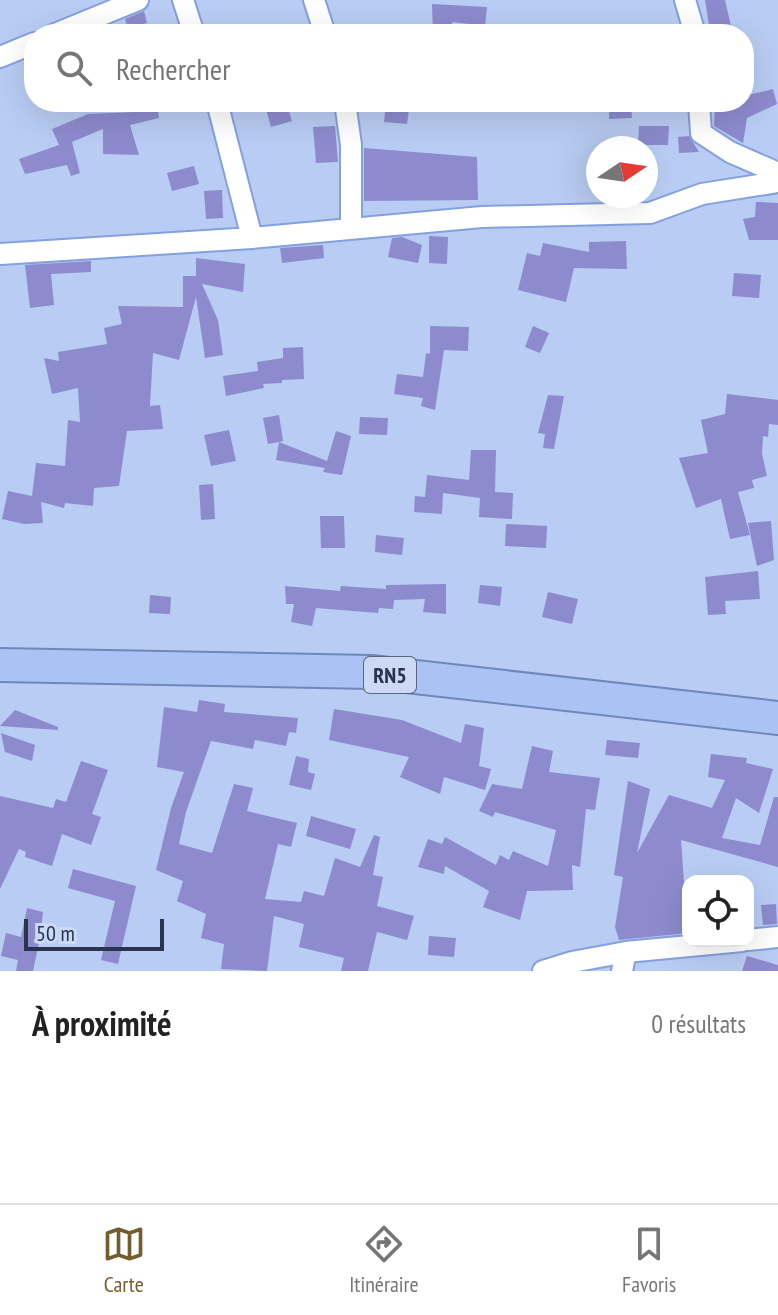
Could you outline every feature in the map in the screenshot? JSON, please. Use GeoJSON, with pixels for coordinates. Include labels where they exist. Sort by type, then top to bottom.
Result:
{"type":"FeatureCollection","features":[{"type":"Feature","properties":{"kind":"highway","name":"RN5"},"geometry":{"type":"LineString","coordinates":[[0,665],[371,672],[778,718]]}},
{"type":"Feature","properties":{"kind":"street"},"geometry":{"type":"LineString","coordinates":[[79,24],[138,0]]}},
{"type":"Feature","properties":{"kind":"street"},"geometry":{"type":"LineString","coordinates":[[183,0],[191,24]]}},
{"type":"Feature","properties":{"kind":"street"},"geometry":{"type":"LineString","coordinates":[[314,0],[322,24]]}},
{"type":"Feature","properties":{"kind":"street"},"geometry":{"type":"LineString","coordinates":[[685,0],[692,24]]}},
{"type":"Feature","properties":{"kind":"street"},"geometry":{"type":"LineString","coordinates":[[0,57],[24,47]]}},
{"type":"Feature","properties":{"kind":"street"},"geometry":{"type":"LineString","coordinates":[[220,112],[252,238]]}},
{"type":"Feature","properties":{"kind":"street"},"geometry":{"type":"LineString","coordinates":[[346,112],[351,145],[351,226]]}},
{"type":"Feature","properties":{"kind":"street"},"geometry":{"type":"LineString","coordinates":[[700,112],[701,133],[730,152],[778,173]]}},
{"type":"Feature","properties":{"kind":"street"},"geometry":{"type":"LineString","coordinates":[[0,254],[252,238],[351,226],[482,217],[650,213],[702,194],[778,182]]}},
{"type":"Feature","properties":{"kind":"street"},"geometry":{"type":"LineString","coordinates":[[754,939],[778,937]]}},
{"type":"Feature","properties":{"kind":"street"},"geometry":{"type":"LineString","coordinates":[[543,971],[572,962],[624,962],[708,947]]}},
{"type":"Feature","properties":{"kind":"building"},"geometry":{"type":"Polygon","coordinates":[[[705,0],[725,0],[731,24],[709,24],[705,0]]]}},
{"type":"Feature","properties":{"kind":"building"},"geometry":{"type":"Polygon","coordinates":[[[432,4],[487,7],[485,24],[433,24],[432,4]]]}},
{"type":"Feature","properties":{"kind":"building"},"geometry":{"type":"Polygon","coordinates":[[[144,11],[147,23],[126,24],[125,19],[144,11]]]}},
{"type":"Feature","properties":{"kind":"building"},"geometry":{"type":"Polygon","coordinates":[[[773,89],[777,104],[747,118],[743,143],[714,126],[715,112],[754,112],[754,94],[773,89]]]}},
{"type":"Feature","properties":{"kind":"building"},"geometry":{"type":"Polygon","coordinates":[[[158,112],[159,118],[130,125],[139,155],[103,154],[103,129],[72,142],[80,173],[71,176],[67,165],[25,174],[19,159],[59,145],[52,129],[88,114],[158,112]]]}},
{"type":"Feature","properties":{"kind":"building"},"geometry":{"type":"Polygon","coordinates":[[[267,112],[289,112],[292,121],[271,127],[267,112]]]}},
{"type":"Feature","properties":{"kind":"building"},"geometry":{"type":"Polygon","coordinates":[[[385,112],[409,112],[407,124],[384,122],[385,112]]]}},
{"type":"Feature","properties":{"kind":"building"},"geometry":{"type":"Polygon","coordinates":[[[609,112],[632,112],[632,118],[609,119],[609,112]]]}},
{"type":"Feature","properties":{"kind":"building"},"geometry":{"type":"Polygon","coordinates":[[[335,126],[338,162],[316,163],[313,127],[335,126]]]}},
{"type":"Feature","properties":{"kind":"building"},"geometry":{"type":"Polygon","coordinates":[[[639,126],[669,126],[668,145],[658,145],[658,136],[638,136],[639,126]]]}},
{"type":"Feature","properties":{"kind":"building"},"geometry":{"type":"Polygon","coordinates":[[[689,136],[699,152],[679,153],[678,137],[689,136]]]}},
{"type":"Feature","properties":{"kind":"building"},"geometry":{"type":"Polygon","coordinates":[[[364,148],[477,157],[478,200],[364,201],[364,148]]]}},
{"type":"Feature","properties":{"kind":"building"},"geometry":{"type":"Polygon","coordinates":[[[194,166],[199,184],[172,191],[167,173],[194,166]]]}},
{"type":"Feature","properties":{"kind":"building"},"geometry":{"type":"Polygon","coordinates":[[[222,190],[223,218],[206,219],[204,191],[222,190]]]}},
{"type":"Feature","properties":{"kind":"building"},"geometry":{"type":"Polygon","coordinates":[[[756,202],[778,203],[778,240],[749,240],[743,219],[755,217],[756,202]]]}},
{"type":"Feature","properties":{"kind":"building"},"geometry":{"type":"Polygon","coordinates":[[[429,236],[448,237],[447,264],[429,263],[429,236]]]}},
{"type":"Feature","properties":{"kind":"building"},"geometry":{"type":"Polygon","coordinates":[[[402,237],[422,245],[418,263],[388,257],[392,238],[402,237]]]}},
{"type":"Feature","properties":{"kind":"building"},"geometry":{"type":"Polygon","coordinates":[[[626,241],[627,269],[574,268],[566,302],[518,290],[527,253],[540,256],[543,243],[589,252],[589,242],[626,241]]]}},
{"type":"Feature","properties":{"kind":"building"},"geometry":{"type":"Polygon","coordinates":[[[323,245],[324,258],[282,263],[280,248],[323,245]]]}},
{"type":"Feature","properties":{"kind":"building"},"geometry":{"type":"Polygon","coordinates":[[[196,258],[245,264],[243,292],[202,284],[218,320],[223,355],[205,358],[196,297],[179,360],[153,353],[150,406],[160,405],[163,429],[127,431],[119,486],[94,488],[93,506],[65,503],[64,508],[41,502],[43,523],[24,524],[2,519],[8,491],[32,496],[36,463],[65,466],[68,420],[80,422],[78,388],[52,394],[44,358],[59,361],[58,352],[107,344],[104,328],[122,324],[118,306],[183,307],[183,276],[196,276],[196,258]]]}},
{"type":"Feature","properties":{"kind":"building"},"geometry":{"type":"Polygon","coordinates":[[[91,261],[91,272],[51,274],[54,305],[30,308],[25,265],[91,261]]]}},
{"type":"Feature","properties":{"kind":"building"},"geometry":{"type":"Polygon","coordinates":[[[734,273],[761,275],[759,298],[732,296],[734,273]]]}},
{"type":"Feature","properties":{"kind":"building"},"geometry":{"type":"Polygon","coordinates":[[[430,326],[469,327],[468,351],[444,350],[435,410],[421,406],[423,398],[394,394],[397,374],[423,377],[426,353],[430,354],[430,326]]]}},
{"type":"Feature","properties":{"kind":"building"},"geometry":{"type":"Polygon","coordinates":[[[533,326],[549,333],[540,353],[525,347],[533,326]]]}},
{"type":"Feature","properties":{"kind":"building"},"geometry":{"type":"Polygon","coordinates":[[[303,347],[304,379],[263,384],[264,388],[226,396],[223,376],[258,371],[257,362],[283,358],[283,348],[303,347]]]}},
{"type":"Feature","properties":{"kind":"building"},"geometry":{"type":"Polygon","coordinates":[[[727,394],[778,400],[778,425],[769,424],[768,437],[763,436],[762,454],[767,476],[752,480],[754,488],[738,492],[750,535],[730,539],[721,499],[696,508],[679,458],[708,453],[701,420],[725,414],[727,394]]]}},
{"type":"Feature","properties":{"kind":"building"},"geometry":{"type":"Polygon","coordinates":[[[548,395],[564,396],[554,449],[543,448],[545,434],[538,433],[548,395]]]}},
{"type":"Feature","properties":{"kind":"building"},"geometry":{"type":"Polygon","coordinates":[[[279,415],[283,441],[268,444],[263,418],[279,415]]]}},
{"type":"Feature","properties":{"kind":"building"},"geometry":{"type":"Polygon","coordinates":[[[360,417],[388,418],[387,435],[359,434],[360,417]]]}},
{"type":"Feature","properties":{"kind":"building"},"geometry":{"type":"Polygon","coordinates":[[[229,430],[236,461],[211,466],[204,435],[229,430]]]}},
{"type":"Feature","properties":{"kind":"building"},"geometry":{"type":"Polygon","coordinates":[[[336,431],[351,436],[342,475],[323,472],[325,468],[276,460],[279,442],[327,461],[336,431]]]}},
{"type":"Feature","properties":{"kind":"building"},"geometry":{"type":"Polygon","coordinates":[[[471,450],[496,450],[495,492],[513,493],[512,519],[479,517],[480,498],[443,493],[442,514],[414,512],[415,496],[425,497],[427,475],[469,480],[471,450]]]}},
{"type":"Feature","properties":{"kind":"building"},"geometry":{"type":"Polygon","coordinates":[[[213,484],[215,519],[201,520],[199,485],[213,484]]]}},
{"type":"Feature","properties":{"kind":"building"},"geometry":{"type":"Polygon","coordinates":[[[320,516],[344,516],[345,548],[321,548],[320,516]]]}},
{"type":"Feature","properties":{"kind":"building"},"geometry":{"type":"Polygon","coordinates":[[[771,521],[774,560],[757,566],[748,523],[771,521]]]}},
{"type":"Feature","properties":{"kind":"building"},"geometry":{"type":"Polygon","coordinates":[[[506,524],[547,526],[546,548],[505,546],[506,524]]]}},
{"type":"Feature","properties":{"kind":"building"},"geometry":{"type":"Polygon","coordinates":[[[376,535],[404,538],[402,555],[375,552],[376,535]]]}},
{"type":"Feature","properties":{"kind":"building"},"geometry":{"type":"Polygon","coordinates":[[[758,571],[760,599],[725,601],[726,614],[708,615],[705,577],[758,571]]]}},
{"type":"Feature","properties":{"kind":"building"},"geometry":{"type":"Polygon","coordinates":[[[446,584],[446,614],[423,612],[425,599],[394,600],[393,609],[379,608],[378,613],[316,608],[312,626],[291,622],[294,604],[286,604],[285,586],[340,591],[341,586],[386,589],[386,585],[446,584]]]}},
{"type":"Feature","properties":{"kind":"building"},"geometry":{"type":"Polygon","coordinates":[[[480,585],[502,587],[500,606],[478,603],[480,585]]]}},
{"type":"Feature","properties":{"kind":"building"},"geometry":{"type":"Polygon","coordinates":[[[548,592],[578,599],[572,624],[542,617],[548,592]]]}},
{"type":"Feature","properties":{"kind":"building"},"geometry":{"type":"Polygon","coordinates":[[[150,595],[171,597],[170,614],[149,613],[150,595]]]}},
{"type":"Feature","properties":{"kind":"building"},"geometry":{"type":"Polygon","coordinates":[[[199,700],[225,704],[224,712],[298,718],[296,733],[289,732],[286,746],[255,740],[253,749],[211,741],[186,812],[179,844],[212,853],[234,784],[253,788],[247,811],[297,823],[291,847],[278,844],[265,899],[301,902],[304,891],[324,896],[335,858],[360,867],[374,835],[380,837],[373,875],[383,877],[377,906],[414,916],[407,940],[377,932],[368,971],[341,971],[344,958],[299,947],[304,924],[274,916],[267,971],[221,969],[224,944],[201,938],[206,914],[177,901],[183,881],[156,870],[171,808],[184,772],[157,767],[164,707],[197,712],[199,700]]]}},
{"type":"Feature","properties":{"kind":"building"},"geometry":{"type":"Polygon","coordinates":[[[334,709],[402,720],[461,743],[465,724],[484,728],[479,766],[491,769],[485,790],[444,777],[440,794],[400,777],[409,757],[329,740],[334,709]]]}},
{"type":"Feature","properties":{"kind":"building"},"geometry":{"type":"Polygon","coordinates":[[[15,710],[58,727],[58,730],[0,726],[15,710]]]}},
{"type":"Feature","properties":{"kind":"building"},"geometry":{"type":"Polygon","coordinates":[[[1,733],[35,745],[32,761],[5,752],[1,733]]]}},
{"type":"Feature","properties":{"kind":"building"},"geometry":{"type":"Polygon","coordinates":[[[607,740],[640,743],[638,758],[605,755],[607,740]]]}},
{"type":"Feature","properties":{"kind":"building"},"geometry":{"type":"Polygon","coordinates":[[[532,746],[553,751],[549,772],[600,778],[595,810],[586,809],[580,867],[572,865],[573,890],[527,891],[520,920],[483,907],[489,891],[445,866],[444,874],[418,867],[428,839],[442,844],[445,837],[496,865],[500,855],[509,860],[513,851],[548,866],[556,830],[495,812],[493,817],[479,811],[492,784],[522,789],[532,746]]]}},
{"type":"Feature","properties":{"kind":"building"},"geometry":{"type":"Polygon","coordinates":[[[711,754],[747,758],[746,763],[773,769],[759,813],[736,798],[722,838],[760,845],[774,797],[778,797],[778,867],[681,840],[682,934],[619,940],[615,927],[623,877],[614,875],[628,781],[650,789],[637,853],[669,795],[712,808],[725,780],[708,777],[711,754]]]}},
{"type":"Feature","properties":{"kind":"building"},"geometry":{"type":"Polygon","coordinates":[[[296,756],[309,759],[308,772],[315,774],[311,790],[289,785],[296,756]]]}},
{"type":"Feature","properties":{"kind":"building"},"geometry":{"type":"Polygon","coordinates":[[[81,761],[108,770],[92,814],[101,817],[91,845],[62,834],[52,866],[25,857],[26,852],[19,849],[0,889],[0,796],[53,808],[56,799],[66,802],[81,761]]]}},
{"type":"Feature","properties":{"kind":"building"},"geometry":{"type":"Polygon","coordinates":[[[311,816],[356,829],[350,849],[306,836],[311,816]]]}},
{"type":"Feature","properties":{"kind":"building"},"geometry":{"type":"Polygon","coordinates":[[[73,869],[136,886],[118,964],[101,960],[115,901],[68,888],[73,869]]]}},
{"type":"Feature","properties":{"kind":"building"},"geometry":{"type":"Polygon","coordinates":[[[776,904],[777,924],[763,925],[761,905],[776,904]]]}},
{"type":"Feature","properties":{"kind":"building"},"geometry":{"type":"Polygon","coordinates":[[[27,908],[43,912],[40,938],[33,971],[16,971],[18,960],[1,956],[6,933],[21,937],[27,908]]]}},
{"type":"Feature","properties":{"kind":"building"},"geometry":{"type":"Polygon","coordinates":[[[429,936],[456,938],[454,957],[428,955],[429,936]]]}},
{"type":"Feature","properties":{"kind":"building"},"geometry":{"type":"Polygon","coordinates":[[[747,956],[778,965],[778,971],[742,971],[747,956]]]}}]}
